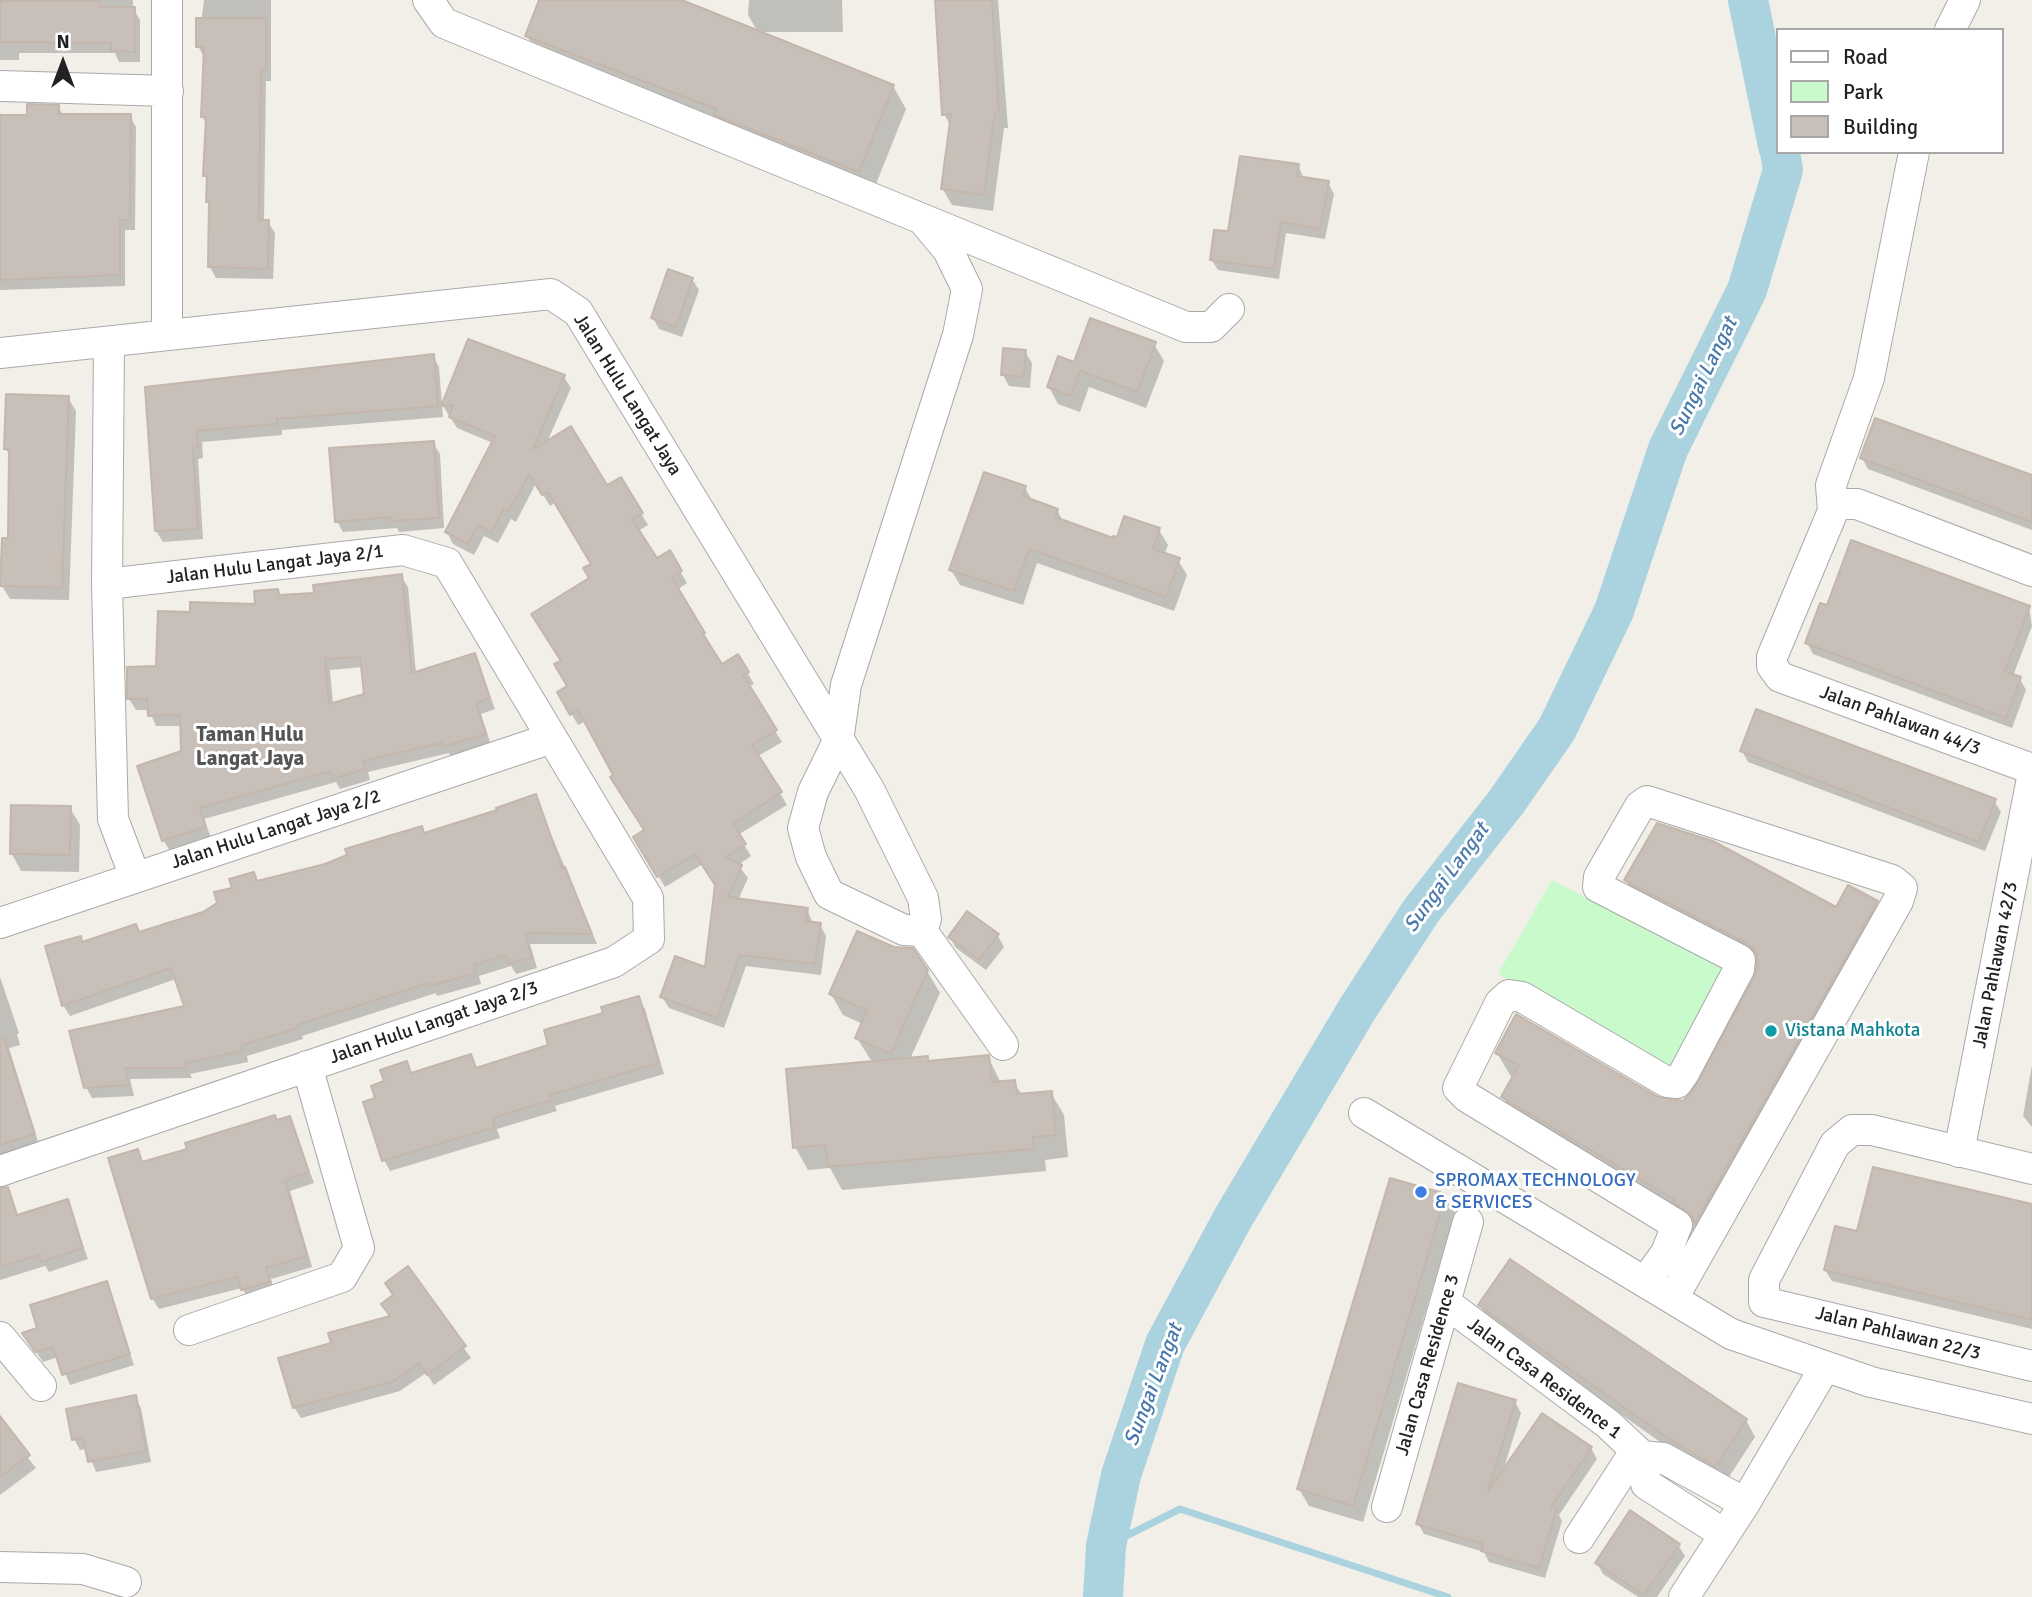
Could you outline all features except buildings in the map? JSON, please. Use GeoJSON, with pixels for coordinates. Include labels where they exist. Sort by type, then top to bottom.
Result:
{"type":"FeatureCollection","features":[{"type":"Feature","properties":{"kind":"street"},"geometry":{"type":"LineString","coordinates":[[167,0],[167,334]]}},
{"type":"Feature","properties":{"kind":"street"},"geometry":{"type":"LineString","coordinates":[[428,0],[444,23],[1186,327],[1211,327],[1229,309]]}},
{"type":"Feature","properties":{"kind":"street"},"geometry":{"type":"LineString","coordinates":[[1951,28],[1965,0]]}},
{"type":"Feature","properties":{"kind":"street"},"geometry":{"type":"LineString","coordinates":[[0,86],[168,90]]}},
{"type":"Feature","properties":{"kind":"street"},"geometry":{"type":"LineString","coordinates":[[1914,154],[1869,378],[1831,485],[1845,507],[2032,571]]}},
{"type":"Feature","properties":{"kind":"street"},"geometry":{"type":"LineString","coordinates":[[918,215],[948,250],[967,289],[958,335],[846,685],[838,741],[813,792],[803,828],[811,857],[829,894],[904,930],[922,931],[1003,1045]]}},
{"type":"Feature","properties":{"kind":"street","name":"Jalan Hulu Langat Jaya"},"geometry":{"type":"LineString","coordinates":[[0,353],[551,294],[578,312],[883,815],[916,881],[925,911],[922,931]]}},
{"type":"Feature","properties":{"kind":"street"},"geometry":{"type":"LineString","coordinates":[[109,342],[107,584],[113,819],[135,877]]}},
{"type":"Feature","properties":{"kind":"street","name":"Jalan Pahlawan 44/3"},"geometry":{"type":"LineString","coordinates":[[1845,507],[1772,657],[1772,666],[1780,677],[2032,769]]}},
{"type":"Feature","properties":{"kind":"street","name":"Jalan Hulu Langat Jaya 2/1"},"geometry":{"type":"LineString","coordinates":[[107,584],[402,550],[447,563],[552,738]]}},
{"type":"Feature","properties":{"kind":"street","name":"Jalan Hulu Langat Jaya 2/2"},"geometry":{"type":"LineString","coordinates":[[0,923],[552,738]]}},
{"type":"Feature","properties":{"kind":"street","name":"Jalan Hulu Langat Jaya 2/3"},"geometry":{"type":"LineString","coordinates":[[0,1171],[614,962],[649,939],[648,898],[552,738]]}},
{"type":"Feature","properties":{"kind":"street","name":"Jalan Pahlawan 42/3"},"geometry":{"type":"LineString","coordinates":[[1959,1152],[2032,778]]}},
{"type":"Feature","properties":{"kind":"street"},"geometry":{"type":"LineString","coordinates":[[1645,1282],[1666,1253],[1677,1225],[1467,1097],[1458,1088],[1500,1003],[1509,995],[1522,997],[1667,1082],[1677,1083],[1684,1073],[1739,969],[1740,960],[1598,887],[1599,877],[1633,818],[1647,801],[1892,880],[1902,888],[1898,901],[1673,1298]]}},
{"type":"Feature","properties":{"kind":"street"},"geometry":{"type":"LineString","coordinates":[[189,1330],[342,1277],[359,1248],[307,1066]]}},
{"type":"Feature","properties":{"kind":"street"},"geometry":{"type":"LineString","coordinates":[[1364,1113],[1731,1334],[1871,1382],[2032,1419]]}},
{"type":"Feature","properties":{"kind":"street","name":"Jalan Pahlawan 22/3"},"geometry":{"type":"LineString","coordinates":[[1959,1152],[1872,1130],[1852,1130],[1835,1144],[1764,1280],[1764,1302],[2032,1366]]}},
{"type":"Feature","properties":{"kind":"street"},"geometry":{"type":"LineString","coordinates":[[1959,1152],[2032,1169]]}},
{"type":"Feature","properties":{"kind":"street","name":"Jalan Casa Residence 3"},"geometry":{"type":"LineString","coordinates":[[1387,1507],[1468,1222]]}},
{"type":"Feature","properties":{"kind":"street","name":"Jalan Casa Residence 1"},"geometry":{"type":"LineString","coordinates":[[1446,1304],[1608,1424],[1639,1453],[1663,1458],[1745,1503]]}},
{"type":"Feature","properties":{"kind":"street"},"geometry":{"type":"LineString","coordinates":[[0,1337],[41,1386]]}},
{"type":"Feature","properties":{"kind":"street"},"geometry":{"type":"LineString","coordinates":[[1684,1597],[1745,1503],[1825,1367]]}},
{"type":"Feature","properties":{"kind":"street"},"geometry":{"type":"LineString","coordinates":[[1639,1453],[1646,1484],[1724,1534]]}},
{"type":"Feature","properties":{"kind":"street"},"geometry":{"type":"LineString","coordinates":[[1579,1538],[1639,1453]]}},
{"type":"Feature","properties":{"kind":"street"},"geometry":{"type":"LineString","coordinates":[[0,1567],[83,1569],[127,1581]]}},
{"type":"Feature","properties":{"kind":"green space"},"geometry":{"type":"Polygon","coordinates":[[[1552,880],[1723,969],[1668,1068],[1498,974],[1552,880]]]}},
{"type":"Feature","properties":{"kind":"waterway","name":"Sungai Langat"},"geometry":{"type":"LineString","coordinates":[[1748,0],[1776,136]]}},
{"type":"Feature","properties":{"kind":"waterway","name":"Sungai Langat"},"geometry":{"type":"LineString","coordinates":[[1103,1597],[1106,1546],[1121,1475],[1165,1344],[1233,1218],[1358,1008],[1421,911],[1507,801],[1557,729],[1614,611],[1668,449],[1747,290],[1783,170],[1780,154]]}},
{"type":"Feature","properties":{"kind":"waterway"},"geometry":{"type":"LineString","coordinates":[[1106,1546],[1180,1509],[1448,1597]]}},
{"type":"Feature","properties":{"kind":"place","name":"Vistana Mahkota"},"geometry":{"type":"Point","coordinates":[1771,1031]}},
{"type":"Feature","properties":{"kind":"place","name":"SPROMAX TECHNOLOGY & SERVICES"},"geometry":{"type":"Point","coordinates":[1421,1192]}},
{"type":"Feature","properties":{"kind":"district","name":"Taman Hulu Langat Jaya"},"geometry":{"type":"Point","coordinates":[250,747]}}]}
